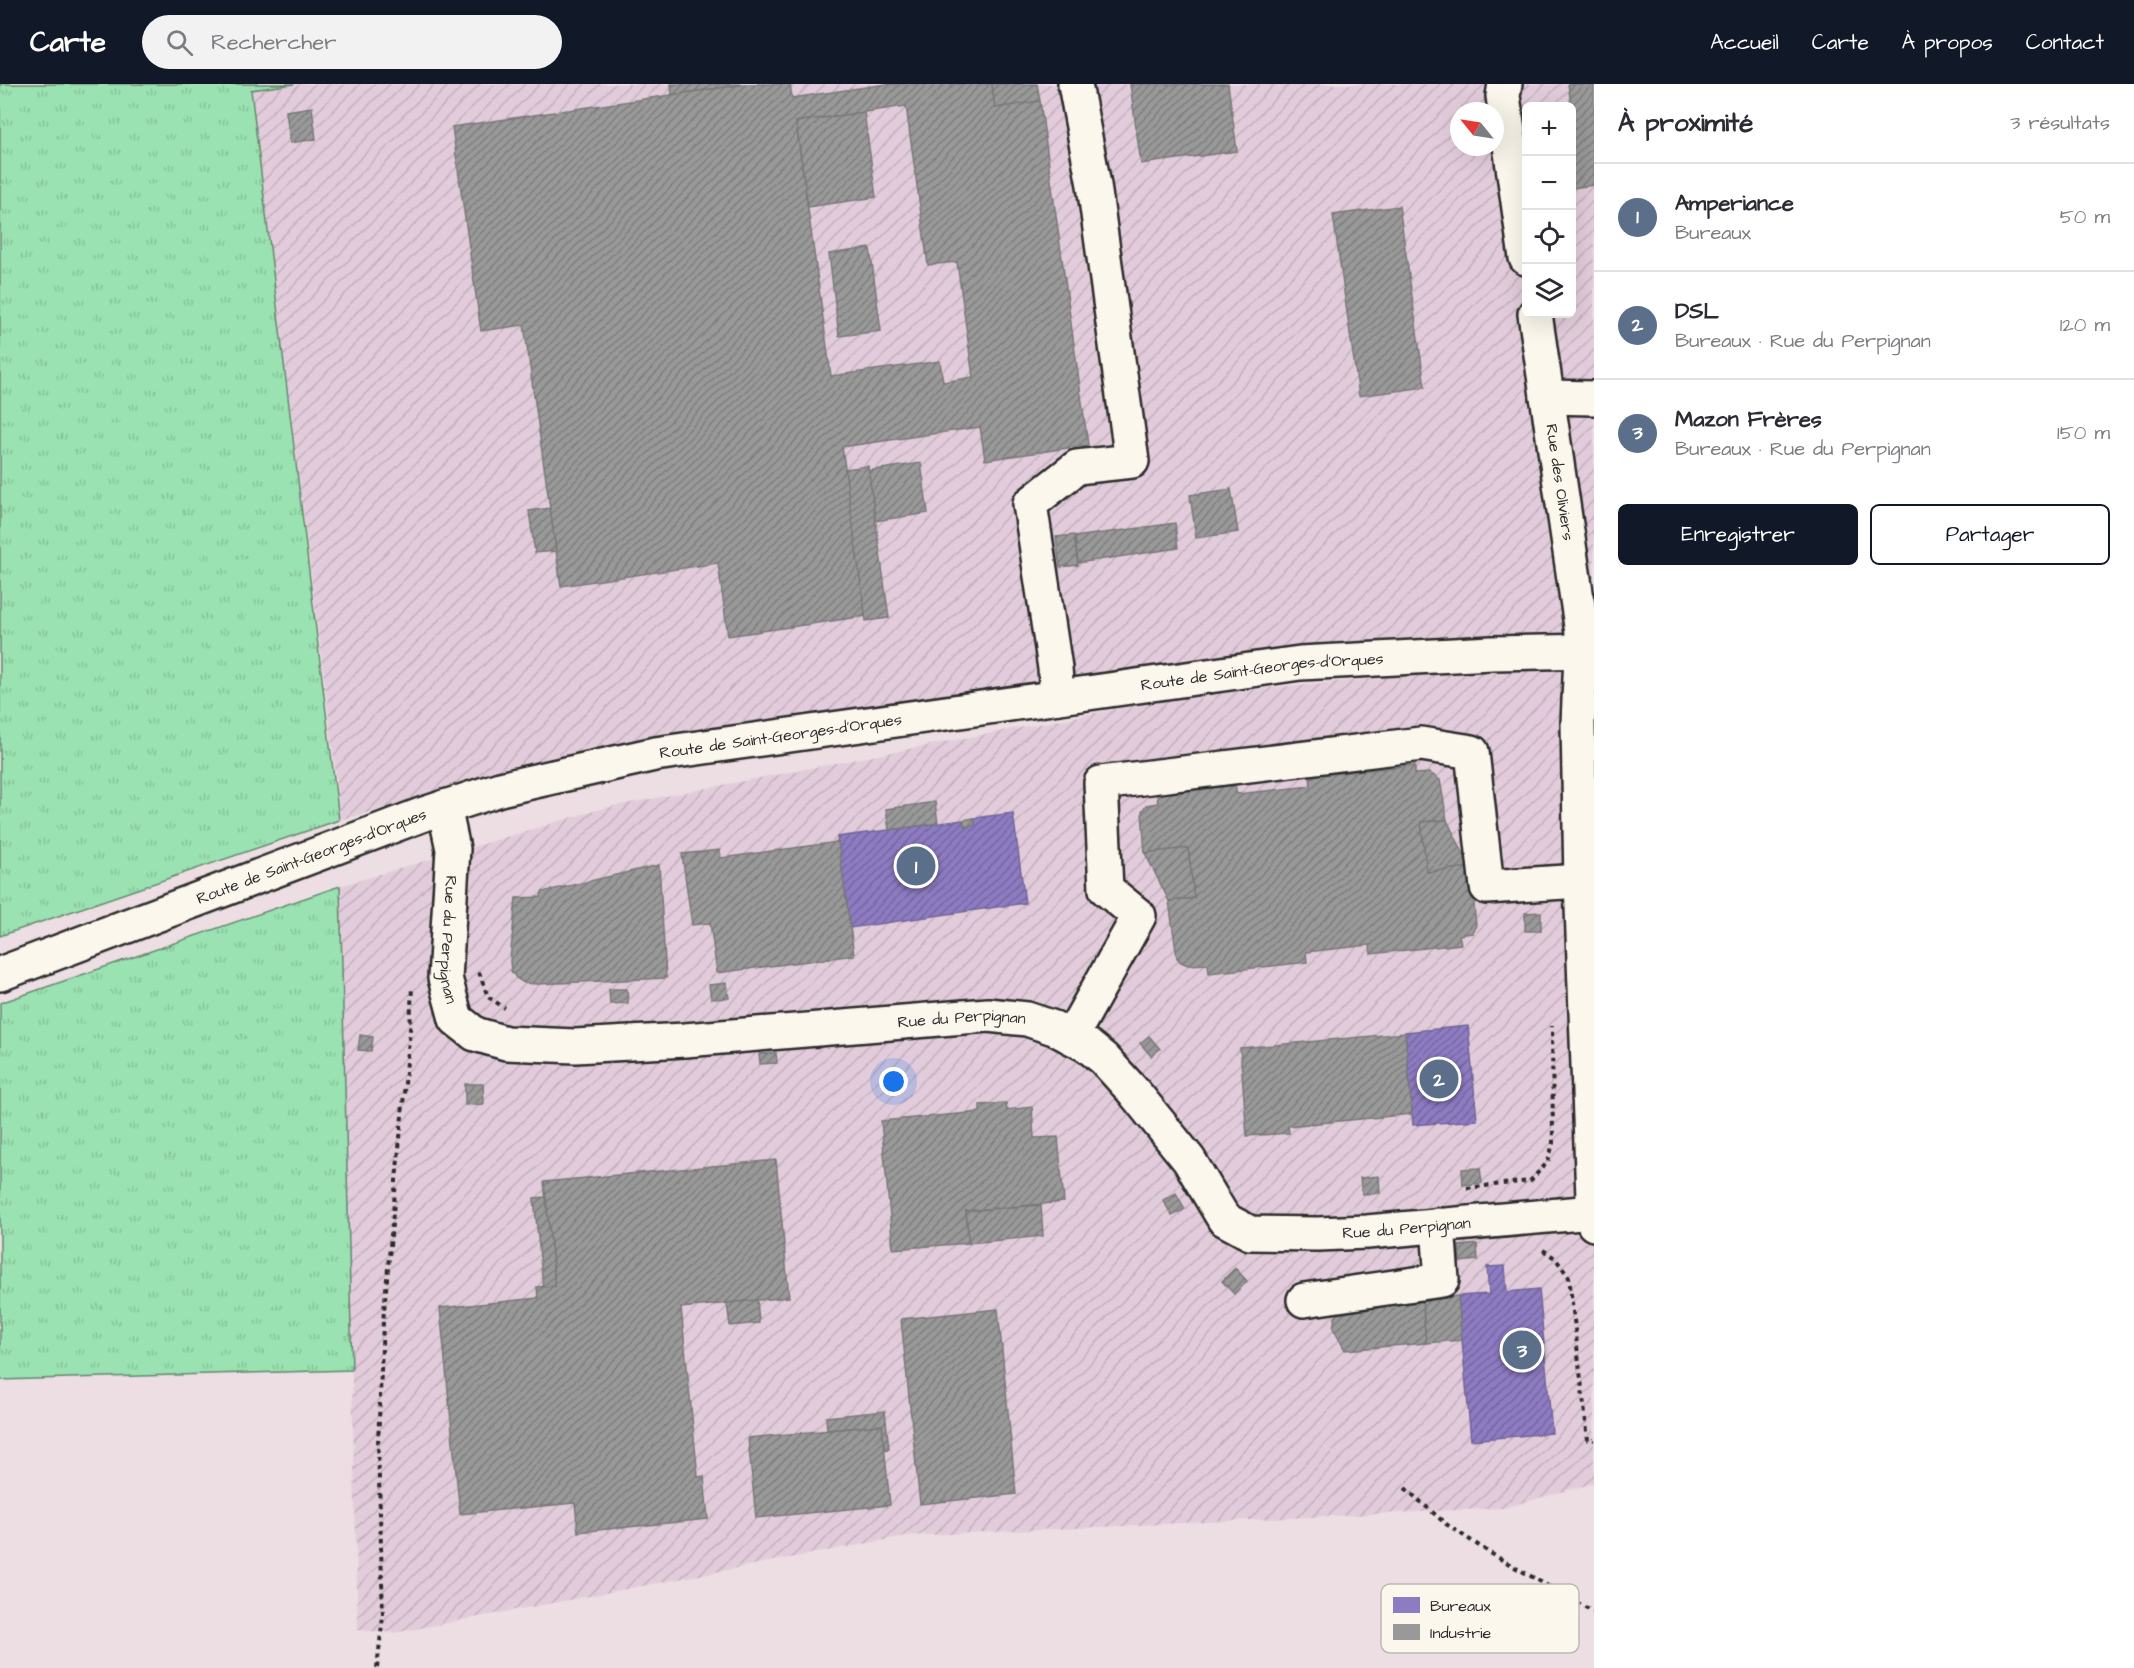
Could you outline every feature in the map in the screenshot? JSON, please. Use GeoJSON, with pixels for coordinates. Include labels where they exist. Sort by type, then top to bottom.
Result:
{"type":"FeatureCollection","features":[{"type":"Feature","properties":{"kind":"street"},"geometry":{"type":"LineString","coordinates":[[1057,697],[1055,668],[1030,504],[1077,467],[1132,461],[1094,185],[1076,84]]}},
{"type":"Feature","properties":{"kind":"street"},"geometry":{"type":"LineString","coordinates":[[1505,84],[1503,96],[1522,224]]}},
{"type":"Feature","properties":{"kind":"street","name":"Rue des Oliviers"},"geometry":{"type":"LineString","coordinates":[[1535,318],[1582,633],[1587,651]]}},
{"type":"Feature","properties":{"kind":"street"},"geometry":{"type":"LineString","coordinates":[[1547,397],[1594,398]]}},
{"type":"Feature","properties":{"kind":"street","name":"Route de Saint-Georges-d'Orques"},"geometry":{"type":"LineString","coordinates":[[0,974],[444,807],[500,789],[655,754],[1300,663],[1587,651]]}},
{"type":"Feature","properties":{"kind":"street","name":"Rue du Perpignan"},"geometry":{"type":"LineString","coordinates":[[444,807],[453,849],[445,978],[456,1019],[474,1034],[506,1043],[575,1046],[686,1040],[987,1015],[1027,1020],[1054,1028],[1088,1046],[1104,1059],[1190,1160],[1224,1219],[1250,1233],[1318,1234],[1438,1225],[1593,1218],[1578,723],[1587,651]]}},
{"type":"Feature","properties":{"kind":"street"},"geometry":{"type":"LineString","coordinates":[[1071,1037],[1139,916],[1106,889],[1101,783],[1421,744],[1472,752],[1487,887],[1581,881]]}},
{"type":"Feature","properties":{"kind":"street"},"geometry":{"type":"LineString","coordinates":[[1304,1300],[1442,1280],[1438,1225]]}},
{"type":"Feature","properties":{"kind":"path"},"geometry":{"type":"LineString","coordinates":[[377,1668],[383,1616],[378,1444],[383,1322],[410,1029],[412,981]]}},
{"type":"Feature","properties":{"kind":"path"},"geometry":{"type":"LineString","coordinates":[[1405,1488],[1446,1524],[1490,1553],[1545,1584]]}},
{"type":"Feature","properties":{"kind":"path"},"geometry":{"type":"LineString","coordinates":[[1579,1603],[1594,1612]]}},
{"type":"Feature","properties":{"kind":"shaded area"},"geometry":{"type":"Polygon","coordinates":[[[294,84],[1594,84],[1594,636],[1289,650],[653,738],[339,820],[337,784],[251,90],[294,84]]]}},
{"type":"Feature","properties":{"kind":"shaded area"},"geometry":{"type":"Polygon","coordinates":[[[1522,667],[1594,667],[1594,1483],[1503,1508],[906,1536],[394,1633],[358,1630],[340,886],[604,808],[1173,698],[1296,685],[1522,667]]]}},
{"type":"Feature","properties":{"kind":"green space"},"geometry":{"type":"Polygon","coordinates":[[[0,84],[294,84],[251,90],[339,820],[0,936],[0,84]]]}},
{"type":"Feature","properties":{"kind":"green space"},"geometry":{"type":"Polygon","coordinates":[[[340,886],[352,1370],[0,1380],[0,1003],[340,886]]]}},
{"type":"Feature","properties":{"kind":"building: Bureaux"},"geometry":{"type":"Polygon","coordinates":[[[1013,813],[1025,903],[850,928],[837,837],[963,820],[965,827],[975,825],[974,818],[1013,813]]]}},
{"type":"Feature","properties":{"kind":"building: Bureaux"},"geometry":{"type":"Polygon","coordinates":[[[1468,1026],[1477,1120],[1413,1125],[1405,1032],[1468,1026]]]}},
{"type":"Feature","properties":{"kind":"building: Bureaux"},"geometry":{"type":"Polygon","coordinates":[[[1505,1266],[1507,1292],[1539,1289],[1552,1433],[1471,1440],[1458,1296],[1489,1294],[1487,1267],[1505,1266]]]}},
{"type":"Feature","properties":{"kind":"building: Industrie"},"geometry":{"type":"Polygon","coordinates":[[[671,84],[747,84],[672,95],[671,84]]]}},
{"type":"Feature","properties":{"kind":"building: Industrie"},"geometry":{"type":"Polygon","coordinates":[[[747,84],[790,84],[792,98],[886,84],[992,84],[995,108],[1040,101],[1088,445],[985,460],[980,427],[842,447],[866,616],[728,636],[718,563],[561,586],[524,325],[481,331],[452,127],[747,84]],[[906,106],[796,122],[831,376],[940,361],[943,382],[973,377],[957,262],[928,265],[906,106]]]}},
{"type":"Feature","properties":{"kind":"building: Industrie"},"geometry":{"type":"Polygon","coordinates":[[[992,84],[1037,84],[1040,101],[995,108],[992,84]]]}},
{"type":"Feature","properties":{"kind":"building: Industrie"},"geometry":{"type":"Polygon","coordinates":[[[1130,84],[1228,84],[1237,151],[1141,164],[1130,84]]]}},
{"type":"Feature","properties":{"kind":"building: Industrie"},"geometry":{"type":"Polygon","coordinates":[[[1568,84],[1594,84],[1594,185],[1576,187],[1576,102],[1571,102],[1568,84]]]}},
{"type":"Feature","properties":{"kind":"building: Industrie"},"geometry":{"type":"Polygon","coordinates":[[[312,107],[316,139],[290,143],[286,111],[312,107]]]}},
{"type":"Feature","properties":{"kind":"building: Industrie"},"geometry":{"type":"Polygon","coordinates":[[[864,112],[876,197],[808,207],[796,122],[864,112]]]}},
{"type":"Feature","properties":{"kind":"building: Industrie"},"geometry":{"type":"Polygon","coordinates":[[[1399,206],[1425,387],[1359,396],[1333,215],[1399,206]]]}},
{"type":"Feature","properties":{"kind":"building: Industrie"},"geometry":{"type":"Polygon","coordinates":[[[870,248],[881,331],[839,336],[829,254],[870,248]]]}},
{"type":"Feature","properties":{"kind":"building: Industrie"},"geometry":{"type":"Polygon","coordinates":[[[921,463],[928,513],[875,521],[868,471],[921,463]]]}},
{"type":"Feature","properties":{"kind":"building: Industrie"},"geometry":{"type":"Polygon","coordinates":[[[868,466],[889,618],[866,621],[845,469],[868,466]]]}},
{"type":"Feature","properties":{"kind":"building: Industrie"},"geometry":{"type":"Polygon","coordinates":[[[1231,489],[1238,532],[1196,538],[1190,495],[1231,489]]]}},
{"type":"Feature","properties":{"kind":"building: Industrie"},"geometry":{"type":"Polygon","coordinates":[[[550,508],[556,551],[535,553],[529,511],[550,508]]]}},
{"type":"Feature","properties":{"kind":"building: Industrie"},"geometry":{"type":"Polygon","coordinates":[[[1175,523],[1178,548],[1078,563],[1075,537],[1175,523]]]}},
{"type":"Feature","properties":{"kind":"building: Industrie"},"geometry":{"type":"Polygon","coordinates":[[[1074,535],[1078,565],[1060,567],[1056,537],[1074,535]]]}},
{"type":"Feature","properties":{"kind":"building: Industrie"},"geometry":{"type":"Polygon","coordinates":[[[1415,765],[1415,774],[1430,773],[1440,780],[1447,820],[1421,822],[1427,872],[1470,867],[1476,925],[1472,933],[1459,935],[1461,944],[1371,954],[1370,945],[1306,952],[1307,962],[1209,973],[1208,964],[1188,965],[1177,958],[1169,901],[1194,898],[1188,848],[1145,853],[1142,811],[1146,805],[1158,803],[1157,794],[1235,785],[1237,794],[1311,786],[1310,776],[1415,765]]]}},
{"type":"Feature","properties":{"kind":"building: Industrie"},"geometry":{"type":"Polygon","coordinates":[[[935,802],[938,823],[889,830],[886,809],[935,802]]]}},
{"type":"Feature","properties":{"kind":"building: Industrie"},"geometry":{"type":"Polygon","coordinates":[[[974,818],[975,825],[965,827],[963,820],[974,818]]]}},
{"type":"Feature","properties":{"kind":"building: Industrie"},"geometry":{"type":"Polygon","coordinates":[[[1447,820],[1470,867],[1427,872],[1421,822],[1447,820]]]}},
{"type":"Feature","properties":{"kind":"building: Industrie"},"geometry":{"type":"Polygon","coordinates":[[[838,842],[854,955],[717,973],[710,923],[692,925],[682,854],[720,850],[721,858],[838,842]]]}},
{"type":"Feature","properties":{"kind":"building: Industrie"},"geometry":{"type":"Polygon","coordinates":[[[1188,848],[1194,898],[1169,901],[1145,853],[1188,848]]]}},
{"type":"Feature","properties":{"kind":"building: Industrie"},"geometry":{"type":"Polygon","coordinates":[[[659,865],[666,978],[537,984],[524,983],[516,978],[511,971],[510,961],[516,898],[541,897],[542,892],[659,865]]]}},
{"type":"Feature","properties":{"kind":"building: Industrie"},"geometry":{"type":"Polygon","coordinates":[[[1541,912],[1541,931],[1525,931],[1525,913],[1541,912]]]}},
{"type":"Feature","properties":{"kind":"building: Industrie"},"geometry":{"type":"Polygon","coordinates":[[[727,983],[729,998],[711,999],[709,985],[727,983]]]}},
{"type":"Feature","properties":{"kind":"building: Industrie"},"geometry":{"type":"Polygon","coordinates":[[[609,989],[627,989],[628,1003],[610,1004],[609,989]]]}},
{"type":"Feature","properties":{"kind":"building: Industrie"},"geometry":{"type":"Polygon","coordinates":[[[1405,1033],[1412,1114],[1288,1126],[1289,1133],[1247,1136],[1240,1048],[1405,1033]]]}},
{"type":"Feature","properties":{"kind":"building: Industrie"},"geometry":{"type":"Polygon","coordinates":[[[360,1035],[373,1037],[371,1051],[358,1050],[360,1035]]]}},
{"type":"Feature","properties":{"kind":"building: Industrie"},"geometry":{"type":"Polygon","coordinates":[[[1149,1036],[1160,1049],[1151,1056],[1140,1043],[1149,1036]]]}},
{"type":"Feature","properties":{"kind":"building: Industrie"},"geometry":{"type":"Polygon","coordinates":[[[776,1053],[777,1063],[760,1064],[759,1054],[776,1053]]]}},
{"type":"Feature","properties":{"kind":"building: Industrie"},"geometry":{"type":"Polygon","coordinates":[[[465,1084],[483,1084],[484,1104],[465,1105],[465,1084]]]}},
{"type":"Feature","properties":{"kind":"building: Industrie"},"geometry":{"type":"Polygon","coordinates":[[[1006,1103],[1007,1110],[1032,1107],[1034,1138],[1058,1137],[1064,1202],[966,1211],[969,1243],[893,1249],[881,1121],[980,1112],[980,1105],[1006,1103]]]}},
{"type":"Feature","properties":{"kind":"building: Industrie"},"geometry":{"type":"Polygon","coordinates":[[[776,1160],[789,1297],[681,1308],[698,1477],[704,1476],[708,1519],[578,1532],[575,1503],[460,1514],[440,1308],[538,1298],[537,1287],[555,1286],[544,1182],[776,1160]]]}},
{"type":"Feature","properties":{"kind":"building: Industrie"},"geometry":{"type":"Polygon","coordinates":[[[1480,1168],[1482,1183],[1463,1185],[1462,1169],[1480,1168]]]}},
{"type":"Feature","properties":{"kind":"building: Industrie"},"geometry":{"type":"Polygon","coordinates":[[[1379,1176],[1380,1193],[1362,1194],[1360,1178],[1379,1176]]]}},
{"type":"Feature","properties":{"kind":"building: Industrie"},"geometry":{"type":"Polygon","coordinates":[[[1176,1193],[1185,1209],[1172,1216],[1163,1200],[1176,1193]]]}},
{"type":"Feature","properties":{"kind":"building: Industrie"},"geometry":{"type":"Polygon","coordinates":[[[546,1197],[555,1286],[543,1287],[534,1198],[546,1197]]]}},
{"type":"Feature","properties":{"kind":"building: Industrie"},"geometry":{"type":"Polygon","coordinates":[[[1041,1205],[1043,1236],[969,1243],[966,1211],[1041,1205]]]}},
{"type":"Feature","properties":{"kind":"building: Industrie"},"geometry":{"type":"Polygon","coordinates":[[[1477,1244],[1478,1260],[1460,1262],[1459,1246],[1477,1244]]]}},
{"type":"Feature","properties":{"kind":"building: Industrie"},"geometry":{"type":"Polygon","coordinates":[[[1235,1268],[1247,1281],[1234,1294],[1222,1281],[1235,1268]]]}},
{"type":"Feature","properties":{"kind":"building: Industrie"},"geometry":{"type":"Polygon","coordinates":[[[1458,1296],[1462,1340],[1426,1343],[1422,1300],[1458,1296]]]}},
{"type":"Feature","properties":{"kind":"building: Industrie"},"geometry":{"type":"Polygon","coordinates":[[[757,1300],[759,1323],[730,1326],[727,1303],[757,1300]]]}},
{"type":"Feature","properties":{"kind":"building: Industrie"},"geometry":{"type":"Polygon","coordinates":[[[1422,1300],[1426,1343],[1345,1350],[1333,1328],[1335,1317],[1344,1308],[1422,1300]]]}},
{"type":"Feature","properties":{"kind":"building: Industrie"},"geometry":{"type":"Polygon","coordinates":[[[998,1309],[1016,1494],[920,1504],[901,1319],[998,1309]]]}},
{"type":"Feature","properties":{"kind":"building: Industrie"},"geometry":{"type":"Polygon","coordinates":[[[885,1411],[889,1449],[884,1450],[882,1425],[827,1430],[826,1417],[885,1411]]]}},
{"type":"Feature","properties":{"kind":"building: Industrie"},"geometry":{"type":"Polygon","coordinates":[[[882,1425],[890,1505],[756,1518],[748,1438],[882,1425]]]}},
{"type":"Feature","properties":{"kind":"place","name":"Amperiance"},"geometry":{"type":"Point","coordinates":[916,866]}},
{"type":"Feature","properties":{"kind":"place","name":"DSL"},"geometry":{"type":"Point","coordinates":[1439,1079]}},
{"type":"Feature","properties":{"kind":"place","name":"Mazon Frères"},"geometry":{"type":"Point","coordinates":[1522,1350]}}]}
